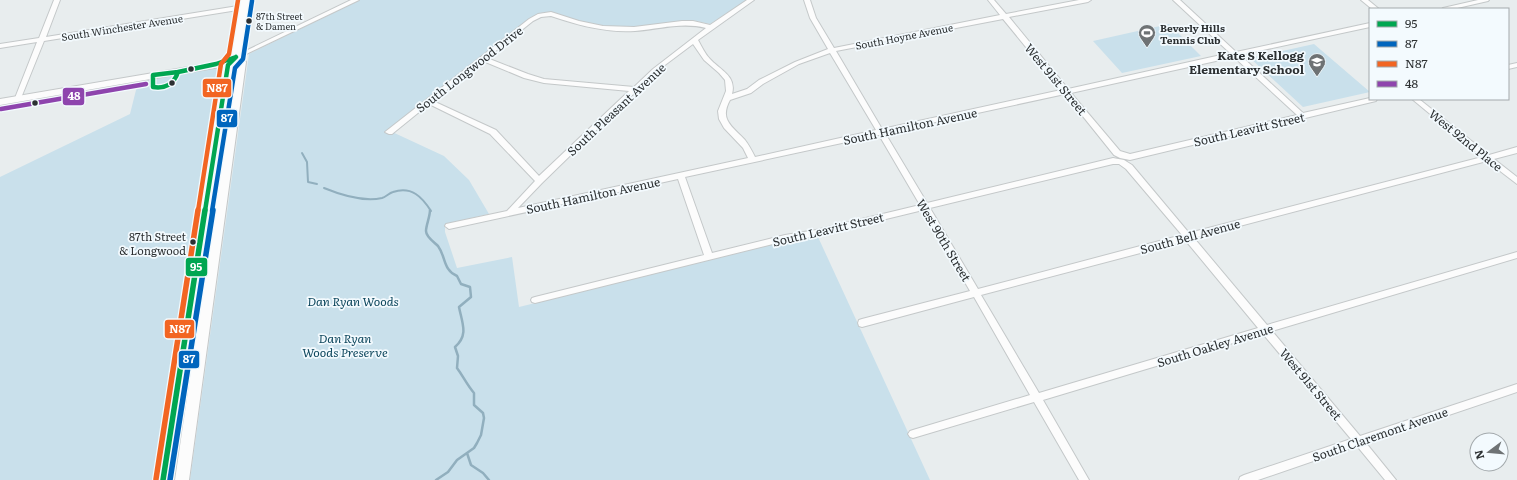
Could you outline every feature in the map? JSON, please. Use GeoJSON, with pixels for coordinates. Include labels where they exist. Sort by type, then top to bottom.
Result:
{"type":"FeatureCollection","features":[{"type":"Feature","properties":{"kind":"main road"},"geometry":{"type":"LineString","coordinates":[[163,480],[228,65],[236,57],[244,4]]}},
{"type":"Feature","properties":{"kind":"main road"},"geometry":{"type":"LineString","coordinates":[[182,480],[241,62],[236,57]]}},
{"type":"Feature","properties":{"kind":"street"},"geometry":{"type":"LineString","coordinates":[[18,98],[57,0]]}},
{"type":"Feature","properties":{"kind":"street"},"geometry":{"type":"LineString","coordinates":[[0,102],[218,64],[236,57],[356,0]]}},
{"type":"Feature","properties":{"kind":"street","name":"South Pleasant Avenue"},"geometry":{"type":"LineString","coordinates":[[508,214],[539,181],[655,70],[711,28],[752,0]]}},
{"type":"Feature","properties":{"kind":"street","name":"West 90th Street"},"geometry":{"type":"LineString","coordinates":[[807,0],[813,18],[976,293],[1084,480]]}},
{"type":"Feature","properties":{"kind":"street","name":"West 91st Street"},"geometry":{"type":"LineString","coordinates":[[991,0],[1391,480]]}},
{"type":"Feature","properties":{"kind":"street","name":"South Hoyne Avenue"},"geometry":{"type":"LineString","coordinates":[[728,98],[749,91],[766,79],[796,63],[832,50],[1088,0]]}},
{"type":"Feature","properties":{"kind":"street"},"geometry":{"type":"LineString","coordinates":[[1176,0],[1302,116]]}},
{"type":"Feature","properties":{"kind":"street"},"geometry":{"type":"LineString","coordinates":[[1364,0],[1375,8]]}},
{"type":"Feature","properties":{"kind":"street"},"geometry":{"type":"LineString","coordinates":[[1450,8],[1486,0]]}},
{"type":"Feature","properties":{"kind":"street","name":"South Winchester Avenue"},"geometry":{"type":"LineString","coordinates":[[0,46],[244,4]]}},
{"type":"Feature","properties":{"kind":"street","name":"South Longwood Drive"},"geometry":{"type":"LineString","coordinates":[[389,132],[531,20],[540,15],[551,14],[578,23],[603,28],[634,29],[682,22],[693,23],[711,28]]}},
{"type":"Feature","properties":{"kind":"street","name":"South Hamilton Avenue"},"geometry":{"type":"LineString","coordinates":[[449,226],[1369,25]]}},
{"type":"Feature","properties":{"kind":"street"},"geometry":{"type":"LineString","coordinates":[[695,41],[703,56],[728,79],[730,89],[728,98],[722,110],[723,120],[742,142],[753,160]]}},
{"type":"Feature","properties":{"kind":"street"},"geometry":{"type":"LineString","coordinates":[[483,59],[526,76],[544,81],[636,89]]}},
{"type":"Feature","properties":{"kind":"street","name":"South Leavitt Street"},"geometry":{"type":"LineString","coordinates":[[535,300],[709,257],[1370,100]]}},
{"type":"Feature","properties":{"kind":"street","name":"West 92nd Place"},"geometry":{"type":"LineString","coordinates":[[1416,100],[1517,181]]}},
{"type":"Feature","properties":{"kind":"street"},"geometry":{"type":"LineString","coordinates":[[428,101],[493,132],[539,181]]}},
{"type":"Feature","properties":{"kind":"street","name":"South Bell Avenue"},"geometry":{"type":"LineString","coordinates":[[862,323],[1517,150]]}},
{"type":"Feature","properties":{"kind":"street"},"geometry":{"type":"LineString","coordinates":[[681,176],[709,257]]}},
{"type":"Feature","properties":{"kind":"street","name":"South Oakley Avenue"},"geometry":{"type":"LineString","coordinates":[[913,434],[1517,255]]}},
{"type":"Feature","properties":{"kind":"street","name":"South Claremont Avenue"},"geometry":{"type":"LineString","coordinates":[[1244,480],[1517,388]]}},
{"type":"Feature","properties":{"kind":"green space","name":"Dan Ryan Woods"},"geometry":{"type":"Polygon","coordinates":[[[360,0],[747,0],[710,24],[692,20],[642,27],[606,26],[586,24],[553,12],[539,13],[388,130],[444,156],[469,180],[489,214],[445,224],[445,232],[457,268],[512,257],[519,307],[787,241],[818,237],[930,480],[190,480],[249,54],[360,0]]]}},
{"type":"Feature","properties":{"kind":"green space","name":"Beverly Hills Tennis Club"},"geometry":{"type":"Polygon","coordinates":[[[1169,24],[1201,56],[1122,73],[1093,41],[1169,24]]]}},
{"type":"Feature","properties":{"kind":"green space","name":"Kate S Kellogg Elementary School"},"geometry":{"type":"Polygon","coordinates":[[[1314,44],[1369,92],[1303,107],[1250,58],[1314,44]]]}},
{"type":"Feature","properties":{"kind":"green space"},"geometry":{"type":"Polygon","coordinates":[[[219,68],[221,70],[153,480],[0,480],[0,177],[130,114],[138,82],[219,68]]]}},
{"type":"Feature","properties":{"kind":"green space"},"geometry":{"type":"Polygon","coordinates":[[[225,112],[227,125],[210,237],[206,238],[225,112]]]}},
{"type":"Feature","properties":{"kind":"green space"},"geometry":{"type":"Polygon","coordinates":[[[194,312],[196,312],[196,333],[174,480],[169,480],[194,312]]]}},
{"type":"Feature","properties":{"kind":"waterway"},"geometry":{"type":"LineString","coordinates":[[302,153],[307,162],[308,182],[317,184]]}},
{"type":"Feature","properties":{"kind":"waterway"},"geometry":{"type":"LineString","coordinates":[[324,188],[345,195],[368,199],[382,198],[393,192],[406,190],[420,197],[431,211]]}},
{"type":"Feature","properties":{"kind":"waterway"},"geometry":{"type":"LineString","coordinates":[[430,210],[426,229],[427,235],[441,250],[449,270],[457,276],[461,284],[470,287],[471,297],[459,307],[463,324],[463,333],[462,338],[455,347],[458,356],[457,368],[474,393],[474,405],[483,413],[484,418],[481,435],[474,448],[457,460],[448,472],[436,480]]}},
{"type":"Feature","properties":{"kind":"waterway"},"geometry":{"type":"LineString","coordinates":[[467,453],[471,465],[483,473],[489,480]]}},
{"type":"Feature","properties":{"kind":"transit line","name":"N87"},"geometry":{"type":"LineString","coordinates":[[156,479],[221,64],[229,54],[238,0]]}},
{"type":"Feature","properties":{"kind":"transit line","name":"87"},"geometry":{"type":"LineString","coordinates":[[170,480],[235,68],[243,59],[252,1]]}},
{"type":"Feature","properties":{"kind":"transit line","name":"95"},"geometry":{"type":"LineString","coordinates":[[178,72],[216,64],[236,57]]}},
{"type":"Feature","properties":{"kind":"transit line","name":"95"},"geometry":{"type":"LineString","coordinates":[[163,480],[228,65],[236,57]]}},
{"type":"Feature","properties":{"kind":"transit line","name":"95"},"geometry":{"type":"LineString","coordinates":[[178,72],[175,80],[169,85],[162,88],[153,87],[153,75],[178,72]]}},
{"type":"Feature","properties":{"kind":"transit line","name":"48"},"geometry":{"type":"LineString","coordinates":[[1,109],[146,84]]}},
{"type":"Feature","properties":{"kind":"place","name":"87th Street & Damen"},"geometry":{"type":"Point","coordinates":[249,21]}},
{"type":"Feature","properties":{"kind":"place","name":"Beverly Hills Tennis Club"},"geometry":{"type":"Point","coordinates":[1147,48]}},
{"type":"Feature","properties":{"kind":"place","name":"Kate S Kellogg Elementary School"},"geometry":{"type":"Point","coordinates":[1317,77]}},
{"type":"Feature","properties":{"kind":"place","name":"87th Street & Longwood"},"geometry":{"type":"Point","coordinates":[193,242]}},
{"type":"Feature","properties":{"kind":"park label","name":"Dan Ryan Woods Preserve"},"geometry":{"type":"Point","coordinates":[345,345]}}]}
